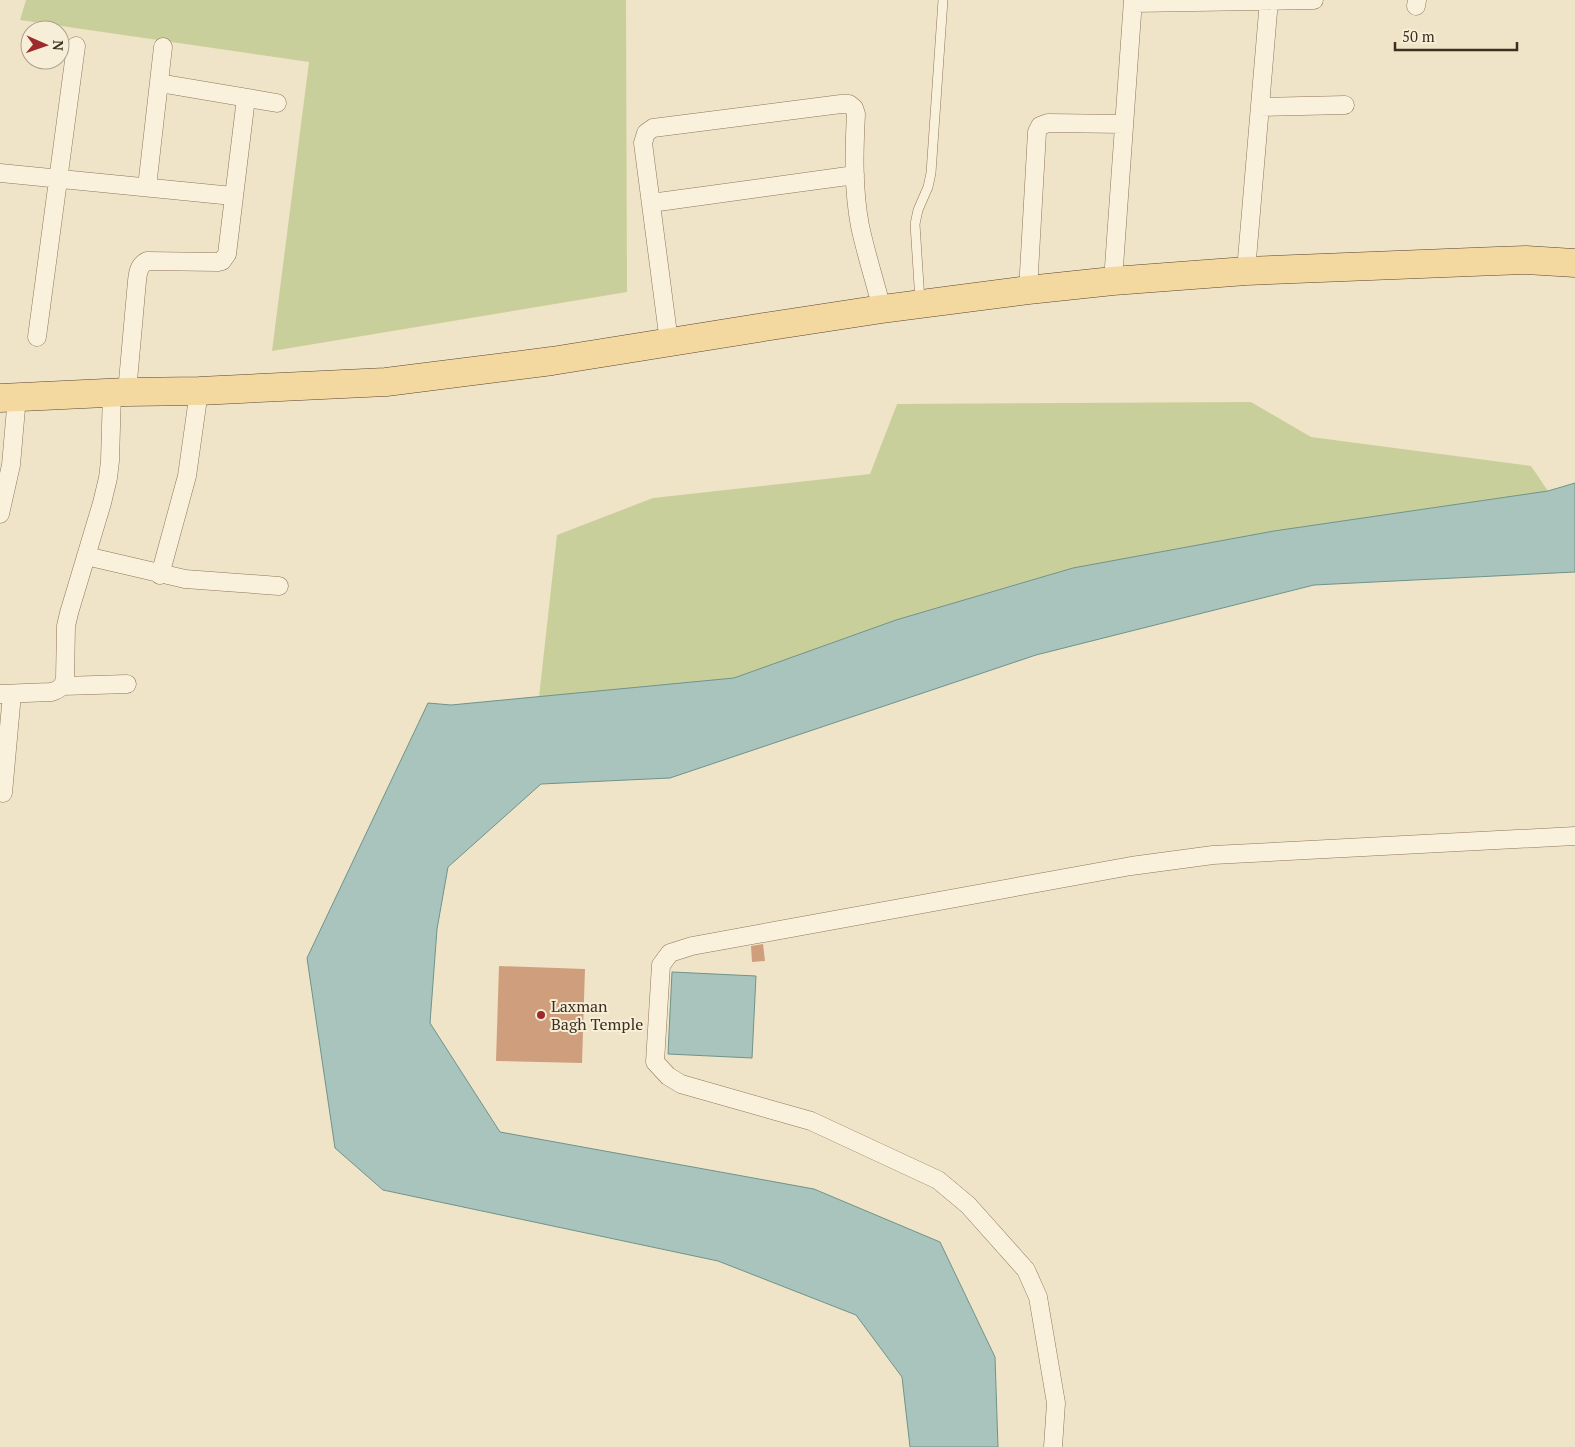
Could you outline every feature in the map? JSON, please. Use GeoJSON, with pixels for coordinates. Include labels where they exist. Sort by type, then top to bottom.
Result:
{"type":"FeatureCollection","features":[{"type":"Feature","properties":{"kind":"main road"},"geometry":{"type":"LineString","coordinates":[[8,398],[386,382],[552,361],[882,309],[1113,281],[1246,271],[1497,261],[1526,260],[1575,263]]}},
{"type":"Feature","properties":{"kind":"street"},"geometry":{"type":"LineString","coordinates":[[1246,271],[1269,0]]}},
{"type":"Feature","properties":{"kind":"street"},"geometry":{"type":"LineString","coordinates":[[1113,281],[1133,1],[1314,0]]}},
{"type":"Feature","properties":{"kind":"street"},"geometry":{"type":"LineString","coordinates":[[37,337],[76,46]]}},
{"type":"Feature","properties":{"kind":"street"},"geometry":{"type":"LineString","coordinates":[[147,187],[163,47]]}},
{"type":"Feature","properties":{"kind":"street"},"geometry":{"type":"LineString","coordinates":[[159,83],[277,103]]}},
{"type":"Feature","properties":{"kind":"street"},"geometry":{"type":"LineString","coordinates":[[63,686],[65,679],[66,626],[108,478],[139,270],[142,264],[147,261],[212,263],[222,261],[226,254],[246,98]]}},
{"type":"Feature","properties":{"kind":"street"},"geometry":{"type":"LineString","coordinates":[[669,342],[643,143],[646,132],[653,128],[849,104],[854,108],[856,114],[855,175],[860,226],[882,309]]}},
{"type":"Feature","properties":{"kind":"street"},"geometry":{"type":"LineString","coordinates":[[1260,108],[1345,106]]}},
{"type":"Feature","properties":{"kind":"street"},"geometry":{"type":"LineString","coordinates":[[1028,290],[1037,132],[1040,126],[1048,123],[1124,124]]}},
{"type":"Feature","properties":{"kind":"street"},"geometry":{"type":"LineString","coordinates":[[0,173],[234,196]]}},
{"type":"Feature","properties":{"kind":"street"},"geometry":{"type":"LineString","coordinates":[[650,203],[855,175]]}},
{"type":"Feature","properties":{"kind":"street"},"geometry":{"type":"LineString","coordinates":[[160,575],[187,476],[199,391]]}},
{"type":"Feature","properties":{"kind":"street"},"geometry":{"type":"LineString","coordinates":[[0,514],[11,465],[8,398]]}},
{"type":"Feature","properties":{"kind":"street"},"geometry":{"type":"LineString","coordinates":[[86,556],[160,575],[197,581],[279,586]]}},
{"type":"Feature","properties":{"kind":"street"},"geometry":{"type":"LineString","coordinates":[[3,793],[6,694],[51,692],[63,686],[127,684]]}},
{"type":"Feature","properties":{"kind":"street"},"geometry":{"type":"LineString","coordinates":[[1053,1447],[1056,1403],[1038,1297],[1026,1270],[968,1205],[938,1180],[811,1121],[681,1084],[668,1076],[655,1062],[661,965],[670,954],[692,946],[1131,866],[1213,855],[1575,836]]}},
{"type":"Feature","properties":{"kind":"lane"},"geometry":{"type":"LineString","coordinates":[[920,304],[915,224],[931,173],[943,0]]}},
{"type":"Feature","properties":{"kind":"green space"},"geometry":{"type":"Polygon","coordinates":[[[26,0],[626,0],[627,292],[272,351],[309,62],[70,27],[70,20],[20,20],[26,0]]]}},
{"type":"Feature","properties":{"kind":"green space"},"geometry":{"type":"Polygon","coordinates":[[[1251,402],[1311,437],[1531,466],[1548,491],[1274,531],[1073,568],[896,620],[734,678],[539,697],[557,535],[653,498],[870,474],[897,404],[1251,402]]]}},
{"type":"Feature","properties":{"kind":"water"},"geometry":{"type":"Polygon","coordinates":[[[1575,483],[1575,572],[1314,585],[1036,655],[670,778],[541,784],[448,867],[437,929],[430,1023],[500,1132],[814,1189],[940,1242],[995,1357],[998,1447],[910,1447],[902,1377],[856,1315],[718,1261],[383,1190],[335,1148],[307,958],[428,703],[451,705],[734,678],[896,620],[1073,568],[1274,531],[1548,491],[1575,483]]]}},
{"type":"Feature","properties":{"kind":"water"},"geometry":{"type":"Polygon","coordinates":[[[672,972],[756,976],[752,1058],[668,1054],[672,972]]]}},
{"type":"Feature","properties":{"kind":"building"},"geometry":{"type":"Polygon","coordinates":[[[763,944],[765,961],[752,962],[751,946],[763,944]]]}},
{"type":"Feature","properties":{"kind":"building","name":"Laxman Bagh Temple"},"geometry":{"type":"Polygon","coordinates":[[[499,966],[585,969],[582,1063],[496,1061],[499,966]]]}},
{"type":"Feature","properties":{"kind":"place","name":"Laxman Bagh Temple"},"geometry":{"type":"Point","coordinates":[541,1015]}}]}
